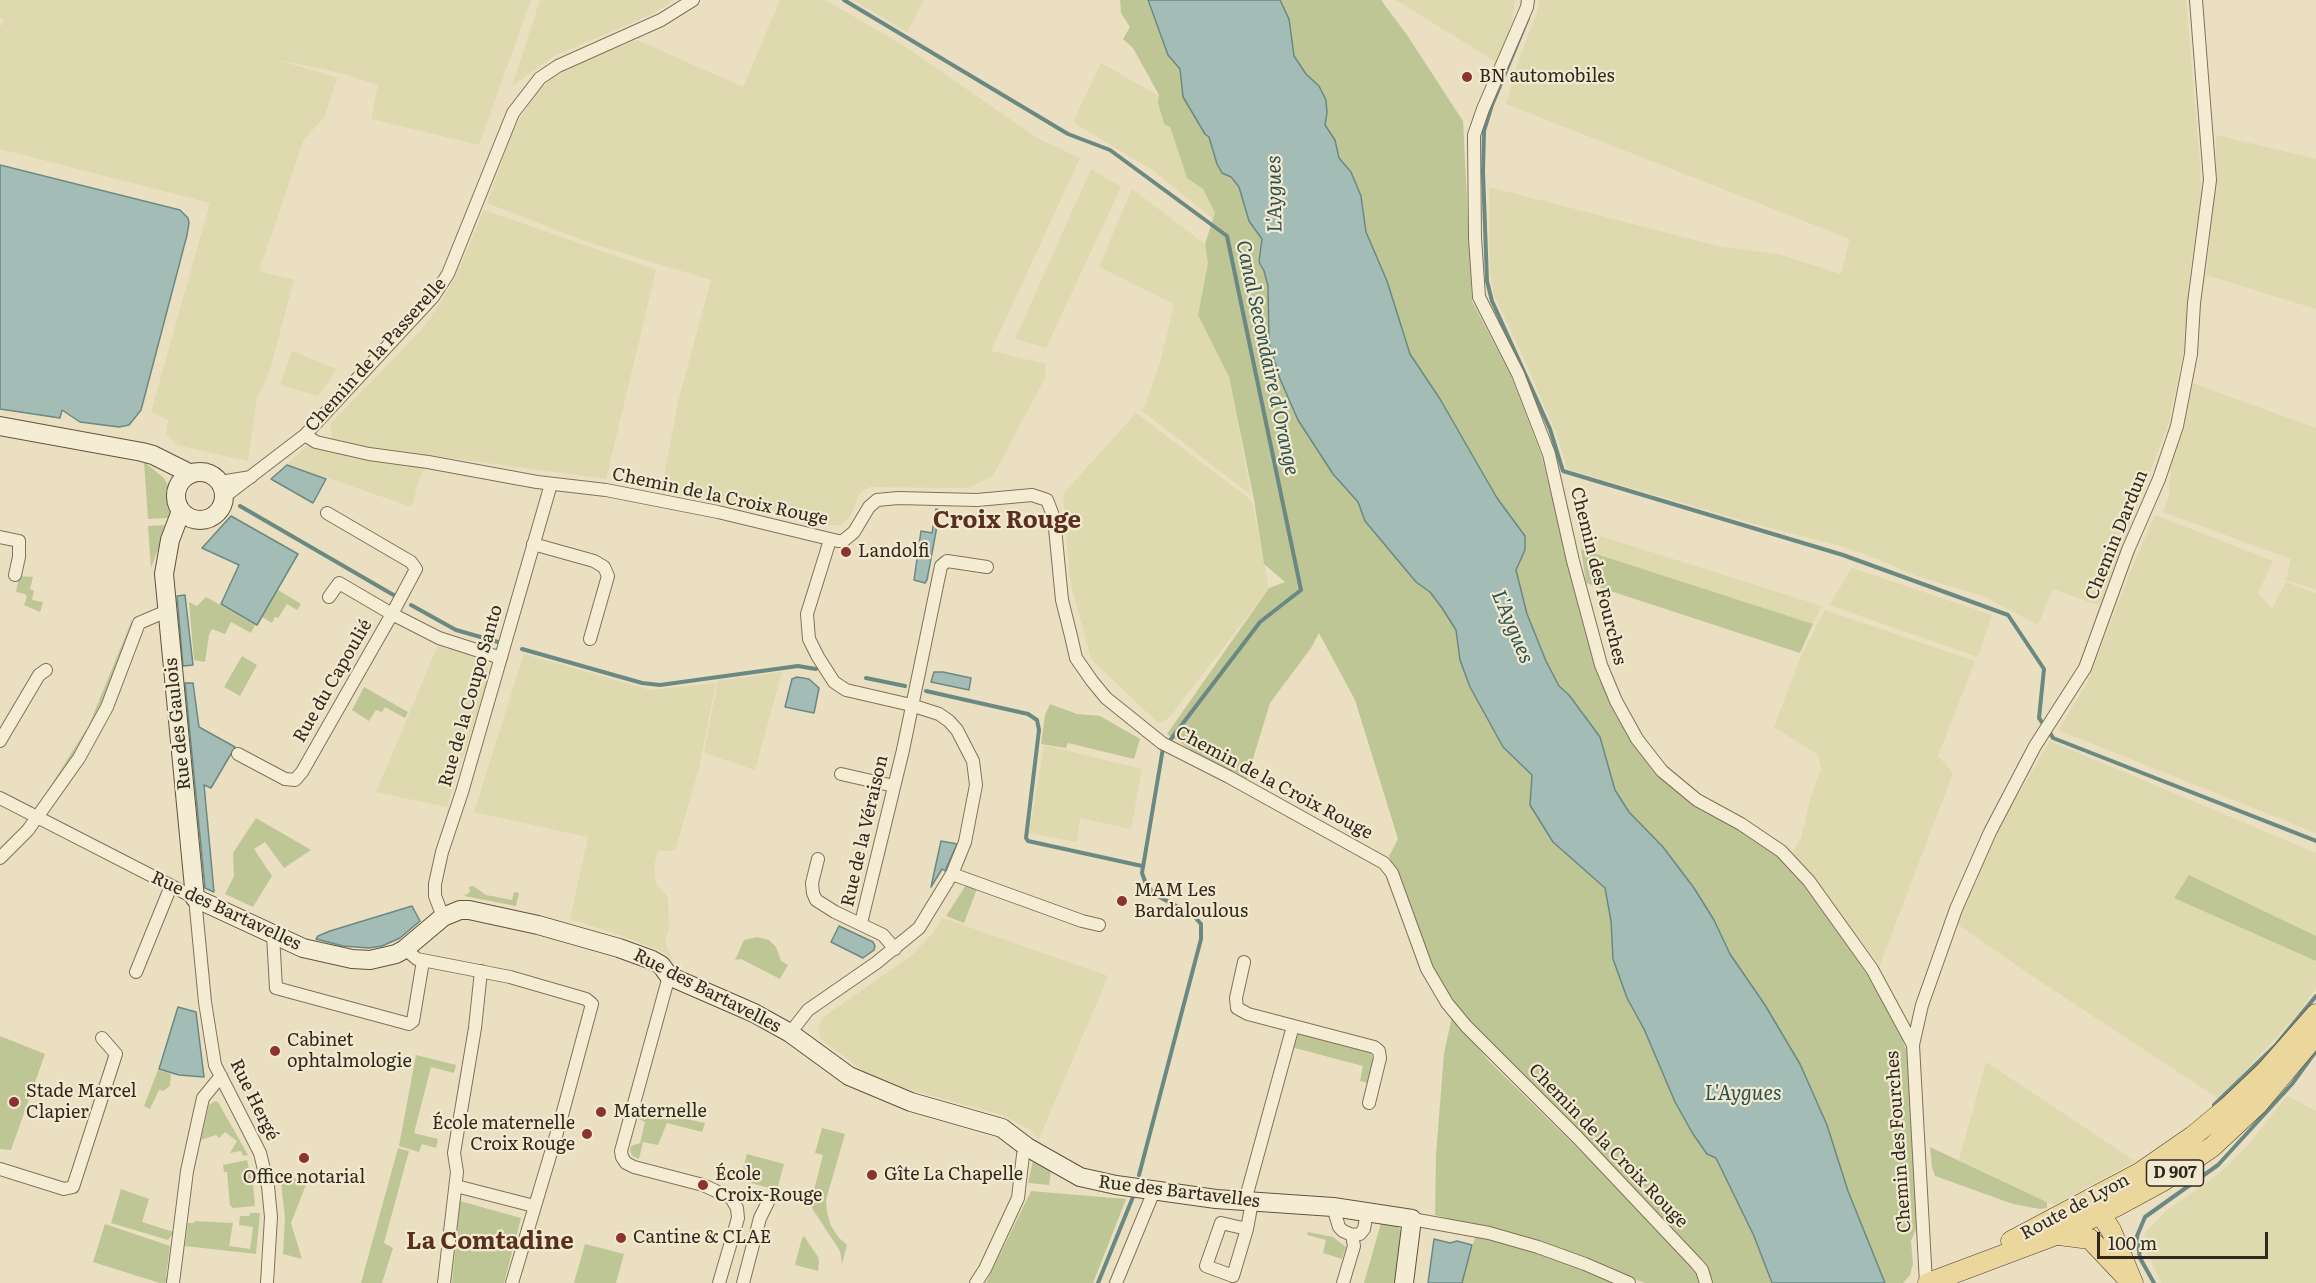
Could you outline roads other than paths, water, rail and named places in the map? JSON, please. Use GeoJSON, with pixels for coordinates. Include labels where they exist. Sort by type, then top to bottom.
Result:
{"type":"FeatureCollection","features":[{"type":"Feature","properties":{"kind":"main road","name":"Route de Lyon"},"geometry":{"type":"LineString","coordinates":[[1927,1283],[2056,1235],[2096,1210],[2228,1107],[2283,1053],[2316,1014]]}},
{"type":"Feature","properties":{"kind":"main road","name":"Route de Lyon"},"geometry":{"type":"LineString","coordinates":[[1960,1270],[1984,1254],[2068,1212],[2096,1210],[2163,1181],[2212,1147],[2257,1105],[2316,1035]]}},
{"type":"Feature","properties":{"kind":"main road"},"geometry":{"type":"LineString","coordinates":[[2096,1210],[2111,1230],[2133,1283]]}},
{"type":"Feature","properties":{"kind":"main road"},"geometry":{"type":"LineString","coordinates":[[2090,1239],[2096,1210]]}},
{"type":"Feature","properties":{"kind":"main road"},"geometry":{"type":"LineString","coordinates":[[2056,1235],[2090,1239],[2133,1283]]}},
{"type":"Feature","properties":{"kind":"street","name":"Chemin de la Passerelle"},"geometry":{"type":"LineString","coordinates":[[188,515],[211,518],[222,506],[222,490],[254,476],[305,435],[433,297],[448,274],[513,113],[540,78],[558,66],[661,20],[693,0]]}},
{"type":"Feature","properties":{"kind":"street","name":"Chemin des Fourches"},"geometry":{"type":"LineString","coordinates":[[1528,0],[1474,135],[1475,238],[1479,297],[1518,374],[1549,454],[1573,561],[1601,665],[1616,701],[1632,729],[1662,771],[1697,800],[1741,824],[1781,851],[1809,881],[1872,969],[1913,1045],[1927,1283]]}},
{"type":"Feature","properties":{"kind":"street","name":"Chemin Dardun"},"geometry":{"type":"LineString","coordinates":[[1913,1045],[1922,1005],[1956,909],[1990,832],[2036,746],[2085,668],[2128,550],[2159,479],[2177,426],[2191,354],[2194,303],[2210,180],[2196,0]]}},
{"type":"Feature","properties":{"kind":"street"},"geometry":{"type":"LineString","coordinates":[[0,426],[153,455],[184,481]]}},
{"type":"Feature","properties":{"kind":"street","name":"Chemin de la Croix Rouge"},"geometry":{"type":"LineString","coordinates":[[305,435],[316,442],[369,454],[551,484],[606,489],[683,504],[830,540],[848,538],[869,507],[877,500],[898,498],[976,500],[1032,495],[1047,500],[1054,518],[1062,600],[1076,658],[1106,698],[1175,751],[1229,777],[1384,863],[1392,873],[1427,969],[1442,997],[1466,1026],[1578,1138],[1696,1263],[1702,1270],[1706,1283]]}},
{"type":"Feature","properties":{"kind":"street"},"geometry":{"type":"LineString","coordinates":[[184,481],[207,473],[222,490]]}},
{"type":"Feature","properties":{"kind":"street"},"geometry":{"type":"LineString","coordinates":[[184,481],[177,503],[188,515]]}},
{"type":"Feature","properties":{"kind":"street","name":"Rue de la Coupo Santo"},"geometry":{"type":"LineString","coordinates":[[443,916],[435,896],[435,884],[551,484]]}},
{"type":"Feature","properties":{"kind":"street"},"geometry":{"type":"LineString","coordinates":[[327,513],[414,565],[416,569],[392,614],[339,583],[329,597]]}},
{"type":"Feature","properties":{"kind":"street","name":"Rue des Gaulois"},"geometry":{"type":"LineString","coordinates":[[188,515],[168,550],[164,574],[195,898]]}},
{"type":"Feature","properties":{"kind":"street"},"geometry":{"type":"LineString","coordinates":[[0,537],[19,541],[19,557],[15,575]]}},
{"type":"Feature","properties":{"kind":"street"},"geometry":{"type":"LineString","coordinates":[[790,1033],[808,1010],[895,949],[919,928],[952,874],[970,825],[976,785],[973,761],[950,721],[939,714],[911,705],[846,690],[834,682],[818,657],[809,639],[807,614],[830,540]]}},
{"type":"Feature","properties":{"kind":"street"},"geometry":{"type":"LineString","coordinates":[[533,544],[594,561],[604,567],[608,576],[590,639]]}},
{"type":"Feature","properties":{"kind":"street","name":"Rue de la Véraison"},"geometry":{"type":"LineString","coordinates":[[895,949],[883,935],[861,924],[931,623],[941,566],[947,561],[987,567]]}},
{"type":"Feature","properties":{"kind":"street"},"geometry":{"type":"LineString","coordinates":[[0,858],[37,818],[79,758],[99,723],[139,623],[166,610]]}},
{"type":"Feature","properties":{"kind":"street","name":"Rue du Capoulié"},"geometry":{"type":"LineString","coordinates":[[238,754],[285,779],[295,780],[302,772],[392,614],[439,638],[501,658]]}},
{"type":"Feature","properties":{"kind":"street"},"geometry":{"type":"LineString","coordinates":[[0,741],[39,675],[46,670]]}},
{"type":"Feature","properties":{"kind":"street"},"geometry":{"type":"LineString","coordinates":[[842,774],[894,786]]}},
{"type":"Feature","properties":{"kind":"street","name":"Rue des Bartavelles"},"geometry":{"type":"LineString","coordinates":[[0,798],[195,898],[303,948],[352,959],[383,958],[405,949],[443,916],[451,912],[470,910],[584,938],[652,960],[661,965],[669,976],[754,1013],[790,1033],[849,1076],[872,1088],[911,1102],[1002,1128],[1027,1147],[1080,1177],[1154,1191],[1248,1202],[1333,1207],[1489,1233],[1538,1247],[1629,1283]]}},
{"type":"Feature","properties":{"kind":"street"},"geometry":{"type":"LineString","coordinates":[[818,859],[812,883],[816,900],[861,924]]}},
{"type":"Feature","properties":{"kind":"street"},"geometry":{"type":"LineString","coordinates":[[952,874],[1099,925]]}},
{"type":"Feature","properties":{"kind":"street"},"geometry":{"type":"LineString","coordinates":[[136,972],[171,886]]}},
{"type":"Feature","properties":{"kind":"street","name":"Rue Hergé"},"geometry":{"type":"LineString","coordinates":[[195,898],[215,1065],[260,1153],[264,1169],[271,1216],[267,1283]]}},
{"type":"Feature","properties":{"kind":"street"},"geometry":{"type":"LineString","coordinates":[[273,935],[276,988],[409,1024],[413,1021],[423,961]]}},
{"type":"Feature","properties":{"kind":"street"},"geometry":{"type":"LineString","coordinates":[[405,949],[423,961],[481,970],[586,999],[592,1004],[512,1283]]}},
{"type":"Feature","properties":{"kind":"street"},"geometry":{"type":"LineString","coordinates":[[1244,962],[1236,998],[1237,1008],[1248,1014],[1374,1047],[1379,1051],[1380,1058],[1369,1103]]}},
{"type":"Feature","properties":{"kind":"street"},"geometry":{"type":"LineString","coordinates":[[444,1283],[456,1186],[457,1172],[454,1153],[475,1028],[481,970]]}},
{"type":"Feature","properties":{"kind":"street"},"geometry":{"type":"LineString","coordinates":[[669,976],[621,1151],[622,1157],[634,1167],[714,1188],[731,1198],[737,1208],[738,1218],[719,1283]]}},
{"type":"Feature","properties":{"kind":"street"},"geometry":{"type":"LineString","coordinates":[[1247,1229],[1221,1223],[1206,1266],[1233,1276],[1247,1229],[1248,1202],[1293,1026]]}},
{"type":"Feature","properties":{"kind":"street"},"geometry":{"type":"LineString","coordinates":[[0,1169],[64,1189],[73,1187],[116,1054],[102,1038]]}},
{"type":"Feature","properties":{"kind":"street"},"geometry":{"type":"LineString","coordinates":[[173,1283],[187,1171],[203,1098],[221,1076]]}},
{"type":"Feature","properties":{"kind":"street"},"geometry":{"type":"LineString","coordinates":[[976,1283],[985,1269],[1018,1198],[1023,1155],[1027,1147]]}},
{"type":"Feature","properties":{"kind":"street"},"geometry":{"type":"LineString","coordinates":[[456,1186],[534,1206]]}},
{"type":"Feature","properties":{"kind":"street"},"geometry":{"type":"LineString","coordinates":[[1116,1283],[1154,1191]]}},
{"type":"Feature","properties":{"kind":"street"},"geometry":{"type":"LineString","coordinates":[[743,1283],[760,1218],[768,1202]]}},
{"type":"Feature","properties":{"kind":"street"},"geometry":{"type":"LineString","coordinates":[[1333,1207],[1339,1227],[1343,1232],[1352,1235],[1360,1234],[1364,1229],[1367,1212]]}},
{"type":"Feature","properties":{"kind":"street"},"geometry":{"type":"LineString","coordinates":[[1404,1283],[1412,1219]]}},
{"type":"Feature","properties":{"kind":"street"},"geometry":{"type":"LineString","coordinates":[[1343,1283],[1354,1246],[1352,1235]]}},
{"type":"Feature","properties":{"kind":"water","name":"L'Aygues"},"geometry":{"type":"Polygon","coordinates":[[[1148,0],[1280,0],[1289,19],[1294,56],[1306,74],[1319,86],[1326,100],[1325,125],[1335,140],[1339,158],[1351,172],[1361,196],[1366,232],[1387,281],[1410,354],[1440,399],[1497,498],[1525,536],[1525,550],[1516,570],[1527,614],[1546,661],[1559,686],[1569,695],[1600,737],[1615,790],[1629,812],[1663,847],[1694,888],[1714,920],[1730,954],[1765,1005],[1800,1064],[1827,1125],[1848,1191],[1885,1283],[1772,1283],[1754,1236],[1716,1158],[1707,1154],[1675,1102],[1644,1029],[1627,998],[1613,959],[1611,921],[1605,888],[1553,842],[1530,805],[1532,775],[1503,747],[1470,687],[1460,660],[1456,630],[1430,592],[1416,582],[1365,521],[1358,502],[1333,474],[1298,420],[1280,379],[1269,343],[1268,286],[1259,262],[1262,239],[1249,221],[1239,187],[1231,177],[1222,173],[1209,137],[1183,97],[1180,69],[1168,55],[1148,0]]]}},
{"type":"Feature","properties":{"kind":"water"},"geometry":{"type":"Polygon","coordinates":[[[0,165],[180,210],[188,218],[187,235],[141,410],[129,425],[119,427],[80,422],[62,410],[60,418],[0,409],[0,165]]]}},
{"type":"Feature","properties":{"kind":"water"},"geometry":{"type":"Polygon","coordinates":[[[287,465],[326,479],[313,503],[271,479],[287,465]]]}},
{"type":"Feature","properties":{"kind":"water"},"geometry":{"type":"Polygon","coordinates":[[[936,509],[940,510],[925,583],[914,580],[921,531],[932,533],[936,509]]]}},
{"type":"Feature","properties":{"kind":"water"},"geometry":{"type":"Polygon","coordinates":[[[231,516],[298,554],[257,625],[221,604],[239,565],[202,548],[231,516]]]}},
{"type":"Feature","properties":{"kind":"water"},"geometry":{"type":"Polygon","coordinates":[[[185,595],[193,665],[183,666],[177,596],[185,595]]]}},
{"type":"Feature","properties":{"kind":"water"},"geometry":{"type":"Polygon","coordinates":[[[934,672],[971,678],[969,690],[931,682],[934,672]]]}},
{"type":"Feature","properties":{"kind":"water"},"geometry":{"type":"Polygon","coordinates":[[[797,677],[809,679],[819,688],[814,713],[785,707],[792,679],[797,677]]]}},
{"type":"Feature","properties":{"kind":"water"},"geometry":{"type":"Polygon","coordinates":[[[185,683],[193,683],[199,727],[235,747],[211,788],[204,785],[214,892],[205,888],[185,683]]]}},
{"type":"Feature","properties":{"kind":"water"},"geometry":{"type":"Polygon","coordinates":[[[941,841],[957,844],[945,871],[942,869],[931,887],[941,841]]]}},
{"type":"Feature","properties":{"kind":"water"},"geometry":{"type":"Polygon","coordinates":[[[412,906],[420,921],[400,938],[382,946],[369,948],[343,946],[316,939],[330,931],[412,906]]]}},
{"type":"Feature","properties":{"kind":"water"},"geometry":{"type":"Polygon","coordinates":[[[839,926],[873,942],[874,950],[863,958],[831,942],[839,926]]]}},
{"type":"Feature","properties":{"kind":"water"},"geometry":{"type":"Polygon","coordinates":[[[178,1007],[196,1012],[204,1077],[179,1075],[159,1069],[178,1007]]]}},
{"type":"Feature","properties":{"kind":"water"},"geometry":{"type":"Polygon","coordinates":[[[1434,1239],[1472,1245],[1462,1283],[1428,1283],[1434,1239]]]}},
{"type":"Feature","properties":{"kind":"waterway","name":"Canal Secondaire d'Orange"},"geometry":{"type":"LineString","coordinates":[[844,0],[1068,134],[1110,150],[1227,236],[1301,590],[1260,622],[1171,739]]}},
{"type":"Feature","properties":{"kind":"waterway"},"geometry":{"type":"LineString","coordinates":[[1528,18],[1492,105],[1484,131],[1483,172],[1487,281],[1492,301],[1550,429],[1563,471],[1843,555],[2008,615],[2044,669],[2039,718],[2044,725]]}},
{"type":"Feature","properties":{"kind":"waterway"},"geometry":{"type":"LineString","coordinates":[[240,506],[397,597]]}},
{"type":"Feature","properties":{"kind":"waterway"},"geometry":{"type":"LineString","coordinates":[[411,605],[456,630],[498,642]]}},
{"type":"Feature","properties":{"kind":"waterway"},"geometry":{"type":"LineString","coordinates":[[522,649],[642,683],[660,685],[798,666],[816,669]]}},
{"type":"Feature","properties":{"kind":"waterway"},"geometry":{"type":"LineString","coordinates":[[866,678],[905,686]]}},
{"type":"Feature","properties":{"kind":"waterway"},"geometry":{"type":"LineString","coordinates":[[926,691],[1028,714],[1037,720],[1039,730],[1026,838],[1028,841],[1142,866]]}},
{"type":"Feature","properties":{"kind":"waterway"},"geometry":{"type":"LineString","coordinates":[[2049,731],[2053,738],[2316,841]]}},
{"type":"Feature","properties":{"kind":"waterway","name":"Canal Secondaire d'Orange"},"geometry":{"type":"LineString","coordinates":[[1139,1175],[1201,939],[1201,924],[1193,915],[1154,894],[1146,884],[1142,873],[1163,748]]}},
{"type":"Feature","properties":{"kind":"waterway"},"geometry":{"type":"LineString","coordinates":[[2214,1105],[2275,1046],[2316,996]]}},
{"type":"Feature","properties":{"kind":"waterway"},"geometry":{"type":"LineString","coordinates":[[2154,1283],[2140,1258],[2137,1236],[2145,1217],[2218,1165],[2292,1084],[2316,1051]]}},
{"type":"Feature","properties":{"kind":"waterway","name":"Canal Secondaire d'Orange"},"geometry":{"type":"LineString","coordinates":[[1098,1283],[1133,1197]]}},
{"type":"Feature","properties":{"kind":"place","name":"BN automobiles"},"geometry":{"type":"Point","coordinates":[1467,77]}},
{"type":"Feature","properties":{"kind":"place","name":"Landolfi"},"geometry":{"type":"Point","coordinates":[846,552]}},
{"type":"Feature","properties":{"kind":"place","name":"MAM Les Bardaloulous"},"geometry":{"type":"Point","coordinates":[1122,901]}},
{"type":"Feature","properties":{"kind":"place","name":"Cabinet ophtalmologie"},"geometry":{"type":"Point","coordinates":[275,1051]}},
{"type":"Feature","properties":{"kind":"place","name":"Stade Marcel Clapier"},"geometry":{"type":"Point","coordinates":[14,1102]}},
{"type":"Feature","properties":{"kind":"place","name":"Maternelle"},"geometry":{"type":"Point","coordinates":[601,1112]}},
{"type":"Feature","properties":{"kind":"place","name":"École maternelle Croix Rouge"},"geometry":{"type":"Point","coordinates":[587,1134]}},
{"type":"Feature","properties":{"kind":"place","name":"Office notarial"},"geometry":{"type":"Point","coordinates":[304,1158]}},
{"type":"Feature","properties":{"kind":"place","name":"Gîte La Chapelle"},"geometry":{"type":"Point","coordinates":[872,1175]}},
{"type":"Feature","properties":{"kind":"place","name":"École Croix-Rouge"},"geometry":{"type":"Point","coordinates":[703,1185]}},
{"type":"Feature","properties":{"kind":"place","name":"Cantine & CLAE"},"geometry":{"type":"Point","coordinates":[621,1238]}},
{"type":"Feature","properties":{"kind":"district","name":"Croix Rouge"},"geometry":{"type":"Point","coordinates":[1007,521]}},
{"type":"Feature","properties":{"kind":"district","name":"La Comtadine"},"geometry":{"type":"Point","coordinates":[490,1242]}}]}
